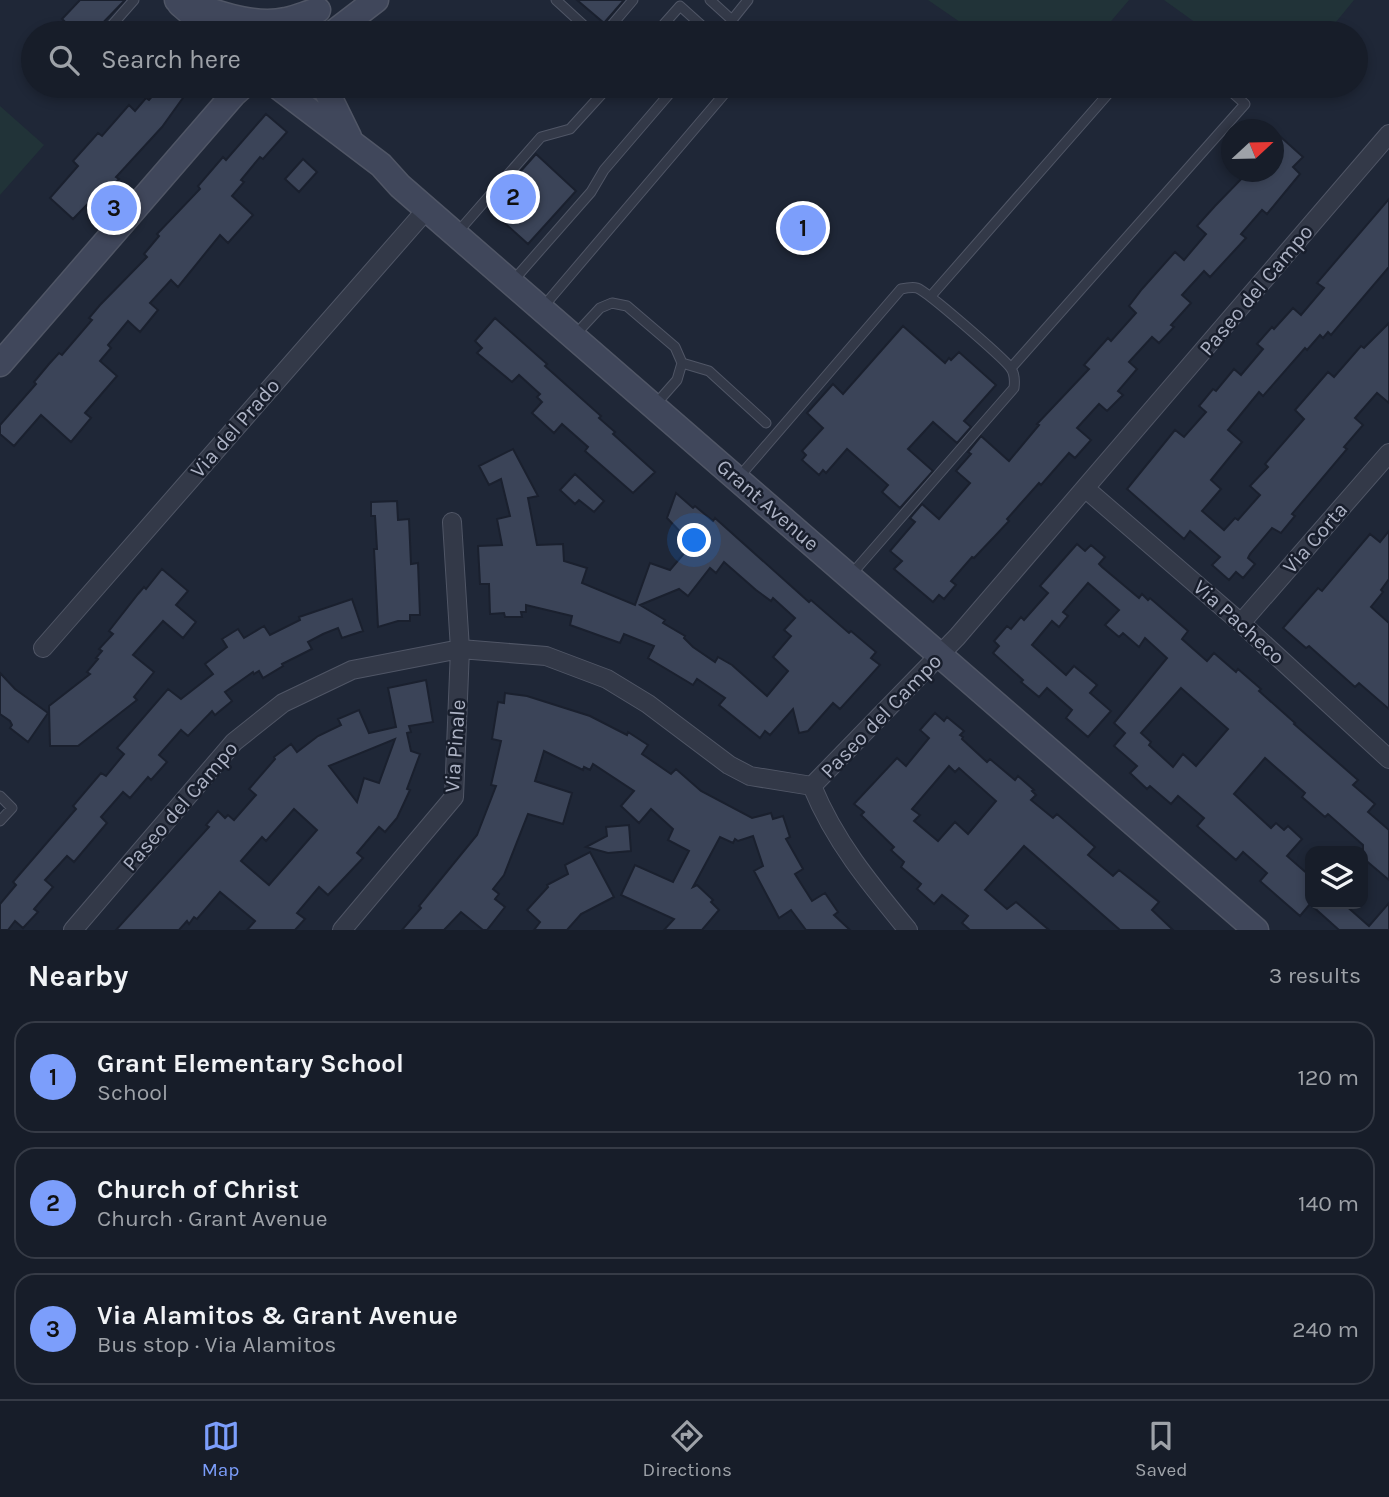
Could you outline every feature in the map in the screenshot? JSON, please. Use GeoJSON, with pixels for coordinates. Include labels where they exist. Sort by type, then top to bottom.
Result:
{"type":"FeatureCollection","features":[{"type":"Feature","properties":{"kind":"main road"},"geometry":{"type":"LineString","coordinates":[[177,0],[257,21]]}},
{"type":"Feature","properties":{"kind":"main road"},"geometry":{"type":"LineString","coordinates":[[177,0],[201,21]]}},
{"type":"Feature","properties":{"kind":"main road"},"geometry":{"type":"LineString","coordinates":[[349,21],[376,0]]}},
{"type":"Feature","properties":{"kind":"main road"},"geometry":{"type":"LineString","coordinates":[[274,21],[286,20],[320,3]]}},
{"type":"Feature","properties":{"kind":"main road"},"geometry":{"type":"LineString","coordinates":[[301,21],[320,3]]}},
{"type":"Feature","properties":{"kind":"main road"},"geometry":{"type":"LineString","coordinates":[[0,364],[230,98]]}},
{"type":"Feature","properties":{"kind":"main road","name":"Grant Avenue"},"geometry":{"type":"LineString","coordinates":[[292,98],[382,164],[400,186],[1256,930]]}},
{"type":"Feature","properties":{"kind":"main road"},"geometry":{"type":"LineString","coordinates":[[330,98],[351,141]]}},
{"type":"Feature","properties":{"kind":"street","name":"Paseo del Campo"},"geometry":{"type":"LineString","coordinates":[[73,930],[234,742],[283,703],[352,670],[460,649],[546,656],[607,679],[648,704],[729,765],[750,776],[812,786],[940,656],[1389,134]]}},
{"type":"Feature","properties":{"kind":"street","name":"Via del Prado"},"geometry":{"type":"LineString","coordinates":[[43,648],[427,209]]}},
{"type":"Feature","properties":{"kind":"street","name":"Via Corta"},"geometry":{"type":"LineString","coordinates":[[1241,623],[1389,453]]}},
{"type":"Feature","properties":{"kind":"street","name":"Via Pacheco"},"geometry":{"type":"LineString","coordinates":[[1086,489],[1241,623],[1389,759]]}},
{"type":"Feature","properties":{"kind":"street","name":"Via Pinale"},"geometry":{"type":"LineString","coordinates":[[342,930],[454,797],[460,649],[452,522]]}},
{"type":"Feature","properties":{"kind":"street"},"geometry":{"type":"LineString","coordinates":[[812,786],[826,819],[863,876],[908,930]]}},
{"type":"Feature","properties":{"kind":"lane"},"geometry":{"type":"LineString","coordinates":[[116,21],[134,0]]}},
{"type":"Feature","properties":{"kind":"lane"},"geometry":{"type":"LineString","coordinates":[[556,0],[579,21]]}},
{"type":"Feature","properties":{"kind":"lane"},"geometry":{"type":"LineString","coordinates":[[615,21],[633,0]]}},
{"type":"Feature","properties":{"kind":"lane"},"geometry":{"type":"LineString","coordinates":[[710,0],[732,20],[748,0]]}},
{"type":"Feature","properties":{"kind":"lane"},"geometry":{"type":"LineString","coordinates":[[667,21],[680,6],[697,21]]}},
{"type":"Feature","properties":{"kind":"lane"},"geometry":{"type":"LineString","coordinates":[[456,234],[541,137],[570,129],[598,98]]}},
{"type":"Feature","properties":{"kind":"lane"},"geometry":{"type":"LineString","coordinates":[[512,282],[591,192],[604,170],[666,98]]}},
{"type":"Feature","properties":{"kind":"lane"},"geometry":{"type":"LineString","coordinates":[[542,308],[721,98]]}},
{"type":"Feature","properties":{"kind":"lane"},"geometry":{"type":"LineString","coordinates":[[931,296],[1104,98]]}},
{"type":"Feature","properties":{"kind":"lane"},"geometry":{"type":"LineString","coordinates":[[1011,368],[1245,104],[1238,98]]}},
{"type":"Feature","properties":{"kind":"lane"},"geometry":{"type":"LineString","coordinates":[[738,478],[901,289],[917,288],[931,296],[1011,368],[1015,377],[1014,388],[850,577]]}},
{"type":"Feature","properties":{"kind":"lane"},"geometry":{"type":"LineString","coordinates":[[575,336],[600,308],[612,303],[627,306],[675,347],[682,363],[677,380],[654,406]]}},
{"type":"Feature","properties":{"kind":"lane"},"geometry":{"type":"LineString","coordinates":[[682,363],[709,371],[766,423]]}},
{"type":"Feature","properties":{"kind":"lane"},"geometry":{"type":"LineString","coordinates":[[0,796],[12,807],[0,821]]}},
{"type":"Feature","properties":{"kind":"shaded area"},"geometry":{"type":"Polygon","coordinates":[[[928,0],[1129,0],[1111,21],[959,21],[928,0]]]}},
{"type":"Feature","properties":{"kind":"shaded area"},"geometry":{"type":"Polygon","coordinates":[[[1164,0],[1354,0],[1337,21],[1193,21],[1164,0]]]}},
{"type":"Feature","properties":{"kind":"shaded area"},"geometry":{"type":"Polygon","coordinates":[[[0,106],[44,145],[0,195],[0,106]]]}},
{"type":"Feature","properties":{"kind":"building"},"geometry":{"type":"Polygon","coordinates":[[[80,0],[125,0],[105,21],[62,19],[80,0]]]}},
{"type":"Feature","properties":{"kind":"building"},"geometry":{"type":"Polygon","coordinates":[[[577,0],[624,0],[606,21],[602,21],[577,0]]]}},
{"type":"Feature","properties":{"kind":"building"},"geometry":{"type":"Polygon","coordinates":[[[146,98],[183,98],[162,127],[116,177],[119,179],[108,192],[103,188],[73,219],[50,198],[78,166],[73,161],[98,133],[102,136],[129,105],[135,111],[146,98]]]}},
{"type":"Feature","properties":{"kind":"building"},"geometry":{"type":"Polygon","coordinates":[[[266,114],[287,132],[263,159],[260,157],[232,196],[253,215],[228,243],[220,235],[178,287],[171,280],[150,303],[158,310],[140,332],[128,321],[108,345],[111,348],[100,361],[117,376],[85,413],[91,418],[71,442],[41,415],[14,446],[0,434],[0,425],[36,384],[34,382],[49,364],[59,353],[62,355],[92,320],[89,318],[100,305],[147,257],[144,254],[159,236],[157,234],[200,189],[198,186],[223,157],[226,160],[266,114]]]}},
{"type":"Feature","properties":{"kind":"building"},"geometry":{"type":"Polygon","coordinates":[[[1284,140],[1303,157],[1293,167],[1300,174],[1267,214],[1262,210],[1241,234],[1246,238],[1210,277],[1204,271],[1182,295],[1191,303],[1171,325],[1174,327],[1159,343],[1152,337],[1129,362],[1137,369],[1118,391],[1123,395],[1107,411],[1099,404],[1077,428],[1091,440],[1075,458],[1069,453],[1041,485],[1039,483],[1007,519],[1009,521],[951,581],[956,585],[944,599],[939,595],[933,602],[894,569],[902,561],[890,551],[915,522],[910,518],[922,504],[939,519],[970,483],[956,471],[971,454],[968,452],[981,436],[1009,461],[1039,425],[1037,424],[1089,369],[1084,365],[1108,338],[1111,341],[1136,313],[1129,306],[1142,289],[1175,252],[1184,260],[1206,234],[1197,226],[1238,182],[1284,182],[1284,140]]]}},
{"type":"Feature","properties":{"kind":"building"},"geometry":{"type":"Polygon","coordinates":[[[536,154],[576,191],[528,244],[488,208],[536,154]]]}},
{"type":"Feature","properties":{"kind":"building"},"geometry":{"type":"Polygon","coordinates":[[[303,159],[317,172],[299,192],[285,179],[303,159]]]}},
{"type":"Feature","properties":{"kind":"building"},"geometry":{"type":"Polygon","coordinates":[[[1389,199],[1389,267],[1331,335],[1328,332],[1323,338],[1320,335],[1307,350],[1305,348],[1263,396],[1259,392],[1228,430],[1242,442],[1211,480],[1221,489],[1202,511],[1224,530],[1235,518],[1238,520],[1260,495],[1250,486],[1268,467],[1265,464],[1304,419],[1295,410],[1328,372],[1334,377],[1361,346],[1364,348],[1389,323],[1389,403],[1377,393],[1355,418],[1363,425],[1344,447],[1347,449],[1292,514],[1295,516],[1281,533],[1272,528],[1250,554],[1248,558],[1255,564],[1243,578],[1236,572],[1229,580],[1212,565],[1220,557],[1190,531],[1184,539],[1127,489],[1175,430],[1184,437],[1206,412],[1199,406],[1213,389],[1216,391],[1234,369],[1241,375],[1263,349],[1257,344],[1272,327],[1274,329],[1293,308],[1301,315],[1324,288],[1317,283],[1389,199]]]}},
{"type":"Feature","properties":{"kind":"building"},"geometry":{"type":"Polygon","coordinates":[[[495,318],[547,364],[545,366],[601,416],[599,418],[615,432],[613,434],[655,472],[633,493],[585,451],[588,447],[562,424],[554,433],[532,413],[542,402],[537,397],[540,394],[519,375],[512,382],[477,353],[482,348],[475,341],[495,318]]]}},
{"type":"Feature","properties":{"kind":"building"},"geometry":{"type":"Polygon","coordinates":[[[903,326],[945,363],[959,352],[996,385],[964,421],[971,427],[957,443],[933,422],[908,449],[933,471],[900,508],[882,492],[888,485],[847,449],[826,473],[823,470],[819,475],[802,460],[806,455],[802,451],[823,428],[807,413],[833,384],[843,394],[903,326]]]}},
{"type":"Feature","properties":{"kind":"building"},"geometry":{"type":"Polygon","coordinates":[[[513,449],[538,496],[528,498],[537,545],[563,544],[564,561],[587,568],[582,583],[635,605],[650,563],[670,570],[692,544],[667,518],[676,493],[713,521],[715,518],[809,602],[811,600],[876,652],[871,658],[880,665],[840,709],[833,703],[808,731],[799,733],[793,709],[770,735],[765,731],[760,738],[719,705],[725,698],[697,679],[693,685],[648,658],[654,646],[624,634],[620,643],[570,625],[572,616],[526,605],[526,612],[521,612],[522,617],[505,617],[504,613],[490,614],[489,584],[480,584],[478,546],[502,545],[497,519],[510,516],[501,479],[489,485],[479,466],[513,449]],[[724,562],[716,573],[710,568],[688,596],[679,589],[640,605],[665,620],[663,623],[685,636],[693,647],[715,662],[718,657],[732,665],[767,696],[788,671],[773,657],[791,636],[784,630],[795,618],[773,598],[771,601],[724,562]]]}},
{"type":"Feature","properties":{"kind":"building"},"geometry":{"type":"Polygon","coordinates":[[[575,474],[604,501],[594,512],[579,500],[575,504],[560,490],[575,474]]]}},
{"type":"Feature","properties":{"kind":"building"},"geometry":{"type":"Polygon","coordinates":[[[397,501],[398,520],[409,519],[411,564],[418,563],[420,615],[410,615],[410,621],[398,621],[378,627],[374,549],[377,549],[375,516],[371,516],[371,502],[397,501]]]}},
{"type":"Feature","properties":{"kind":"building"},"geometry":{"type":"Polygon","coordinates":[[[1389,531],[1389,579],[1371,607],[1389,623],[1389,709],[1359,683],[1355,687],[1309,646],[1306,648],[1283,628],[1318,588],[1322,591],[1370,534],[1380,542],[1389,531]]]}},
{"type":"Feature","properties":{"kind":"building"},"geometry":{"type":"Polygon","coordinates":[[[1077,544],[1085,551],[1091,545],[1105,557],[1099,564],[1102,567],[1139,598],[1142,594],[1148,600],[1150,598],[1188,631],[1182,639],[1207,661],[1214,653],[1236,672],[1238,669],[1294,724],[1358,780],[1353,785],[1375,804],[1368,812],[1389,830],[1389,880],[1368,862],[1368,846],[1363,846],[1328,814],[1325,817],[1302,797],[1305,793],[1265,758],[1234,794],[1271,828],[1276,823],[1284,830],[1288,826],[1302,839],[1287,856],[1305,872],[1306,909],[1300,916],[1260,881],[1267,873],[1243,852],[1236,860],[1197,826],[1204,818],[1178,796],[1171,804],[1150,786],[1147,789],[1130,773],[1137,766],[1114,746],[1125,733],[1114,723],[1167,658],[1145,638],[1139,647],[1123,633],[1119,637],[1105,625],[1119,610],[1088,583],[1063,612],[1068,616],[1059,627],[1052,621],[1032,645],[1066,675],[1074,666],[1097,685],[1090,693],[1111,711],[1088,737],[1066,718],[1072,710],[1047,688],[1039,697],[993,653],[999,646],[994,641],[1007,626],[1011,629],[1021,617],[1024,620],[1048,593],[1040,586],[1077,544]],[[1181,688],[1141,733],[1151,742],[1149,745],[1173,767],[1183,754],[1196,766],[1228,729],[1181,688]]]}},
{"type":"Feature","properties":{"kind":"building"},"geometry":{"type":"Polygon","coordinates":[[[162,569],[188,591],[176,605],[196,622],[183,638],[163,621],[133,655],[154,672],[134,697],[137,700],[78,746],[50,746],[49,706],[90,674],[87,672],[102,651],[99,649],[113,634],[109,631],[162,569]]]}},
{"type":"Feature","properties":{"kind":"building"},"geometry":{"type":"Polygon","coordinates":[[[352,599],[363,631],[342,638],[338,628],[323,634],[308,642],[312,649],[282,664],[283,666],[263,678],[259,671],[254,674],[253,672],[225,692],[232,701],[215,715],[212,711],[188,736],[181,730],[159,755],[167,762],[151,780],[148,777],[130,798],[123,792],[101,817],[107,823],[74,862],[67,856],[45,880],[53,887],[34,909],[38,912],[23,928],[15,921],[8,930],[0,930],[0,904],[16,885],[13,882],[76,809],[73,806],[101,773],[106,776],[124,754],[117,748],[168,689],[181,699],[213,674],[205,664],[227,647],[222,639],[238,629],[244,638],[264,626],[270,635],[300,620],[299,617],[352,599]]]}},
{"type":"Feature","properties":{"kind":"building"},"geometry":{"type":"Polygon","coordinates":[[[0,673],[15,689],[48,713],[28,742],[10,728],[10,721],[0,714],[0,673]]]}},
{"type":"Feature","properties":{"kind":"building"},"geometry":{"type":"Polygon","coordinates":[[[426,680],[433,722],[409,726],[411,732],[407,733],[411,751],[420,754],[407,789],[410,790],[397,818],[385,832],[379,827],[357,853],[363,858],[328,895],[319,887],[297,913],[305,919],[295,930],[247,930],[255,921],[220,892],[197,919],[194,917],[189,924],[187,921],[179,930],[116,930],[209,827],[206,825],[218,811],[225,818],[228,815],[234,820],[256,795],[249,789],[274,757],[291,744],[297,752],[318,736],[341,725],[338,719],[359,710],[369,733],[396,727],[388,688],[426,680]],[[395,739],[329,766],[357,802],[364,778],[379,783],[395,739]],[[294,809],[266,841],[262,837],[241,861],[269,885],[317,830],[294,809]]]}},
{"type":"Feature","properties":{"kind":"building"},"geometry":{"type":"Polygon","coordinates":[[[505,693],[527,696],[590,716],[627,735],[628,732],[648,745],[642,754],[671,774],[676,769],[701,791],[752,818],[771,813],[773,819],[783,816],[790,837],[786,839],[803,869],[795,874],[812,901],[825,893],[838,912],[834,915],[850,930],[806,930],[791,910],[779,918],[754,871],[763,866],[753,836],[738,841],[735,839],[733,843],[720,837],[693,887],[697,885],[713,900],[711,902],[719,910],[702,930],[664,930],[674,919],[621,895],[635,865],[673,882],[689,851],[668,840],[673,829],[651,809],[639,823],[621,806],[634,791],[593,764],[590,770],[584,767],[583,770],[544,751],[535,781],[572,793],[563,824],[528,814],[504,875],[493,889],[499,894],[495,899],[505,907],[487,930],[483,930],[461,912],[444,930],[402,930],[477,835],[496,786],[491,785],[501,741],[492,739],[498,702],[504,703],[505,693]]]}},
{"type":"Feature","properties":{"kind":"building"},"geometry":{"type":"Polygon","coordinates":[[[935,713],[944,721],[947,717],[964,731],[960,735],[962,739],[987,762],[990,759],[1015,780],[1018,776],[1034,790],[1032,791],[1036,795],[1031,800],[1053,818],[1057,814],[1095,847],[1088,855],[1113,876],[1119,870],[1159,902],[1152,910],[1173,930],[1120,930],[1024,846],[985,890],[1007,909],[1016,902],[1049,930],[970,930],[962,923],[968,916],[942,895],[934,904],[917,889],[921,884],[901,867],[904,862],[891,850],[894,847],[861,815],[864,812],[854,804],[897,758],[906,766],[929,738],[920,730],[935,713]],[[949,766],[912,809],[920,815],[914,821],[938,841],[955,822],[968,834],[996,801],[959,768],[955,772],[949,766]]]}},
{"type":"Feature","properties":{"kind":"building"},"geometry":{"type":"Polygon","coordinates":[[[629,825],[631,851],[608,853],[586,847],[607,836],[606,827],[629,825]]]}},
{"type":"Feature","properties":{"kind":"building"},"geometry":{"type":"Polygon","coordinates":[[[590,852],[614,897],[581,914],[567,930],[534,930],[540,922],[527,910],[547,885],[568,874],[565,865],[590,852]]]}},
{"type":"Feature","properties":{"kind":"building"},"geometry":{"type":"Polygon","coordinates":[[[1389,903],[1389,930],[1339,930],[1316,909],[1350,909],[1369,926],[1389,903]]]}},
{"type":"Feature","properties":{"kind":"place","name":"Church of Christ"},"geometry":{"type":"Point","coordinates":[513,197]}},
{"type":"Feature","properties":{"kind":"place","name":"Via Alamitos & Grant Avenue"},"geometry":{"type":"Point","coordinates":[114,208]}},
{"type":"Feature","properties":{"kind":"place","name":"Grant Elementary School"},"geometry":{"type":"Point","coordinates":[803,228]}}]}
